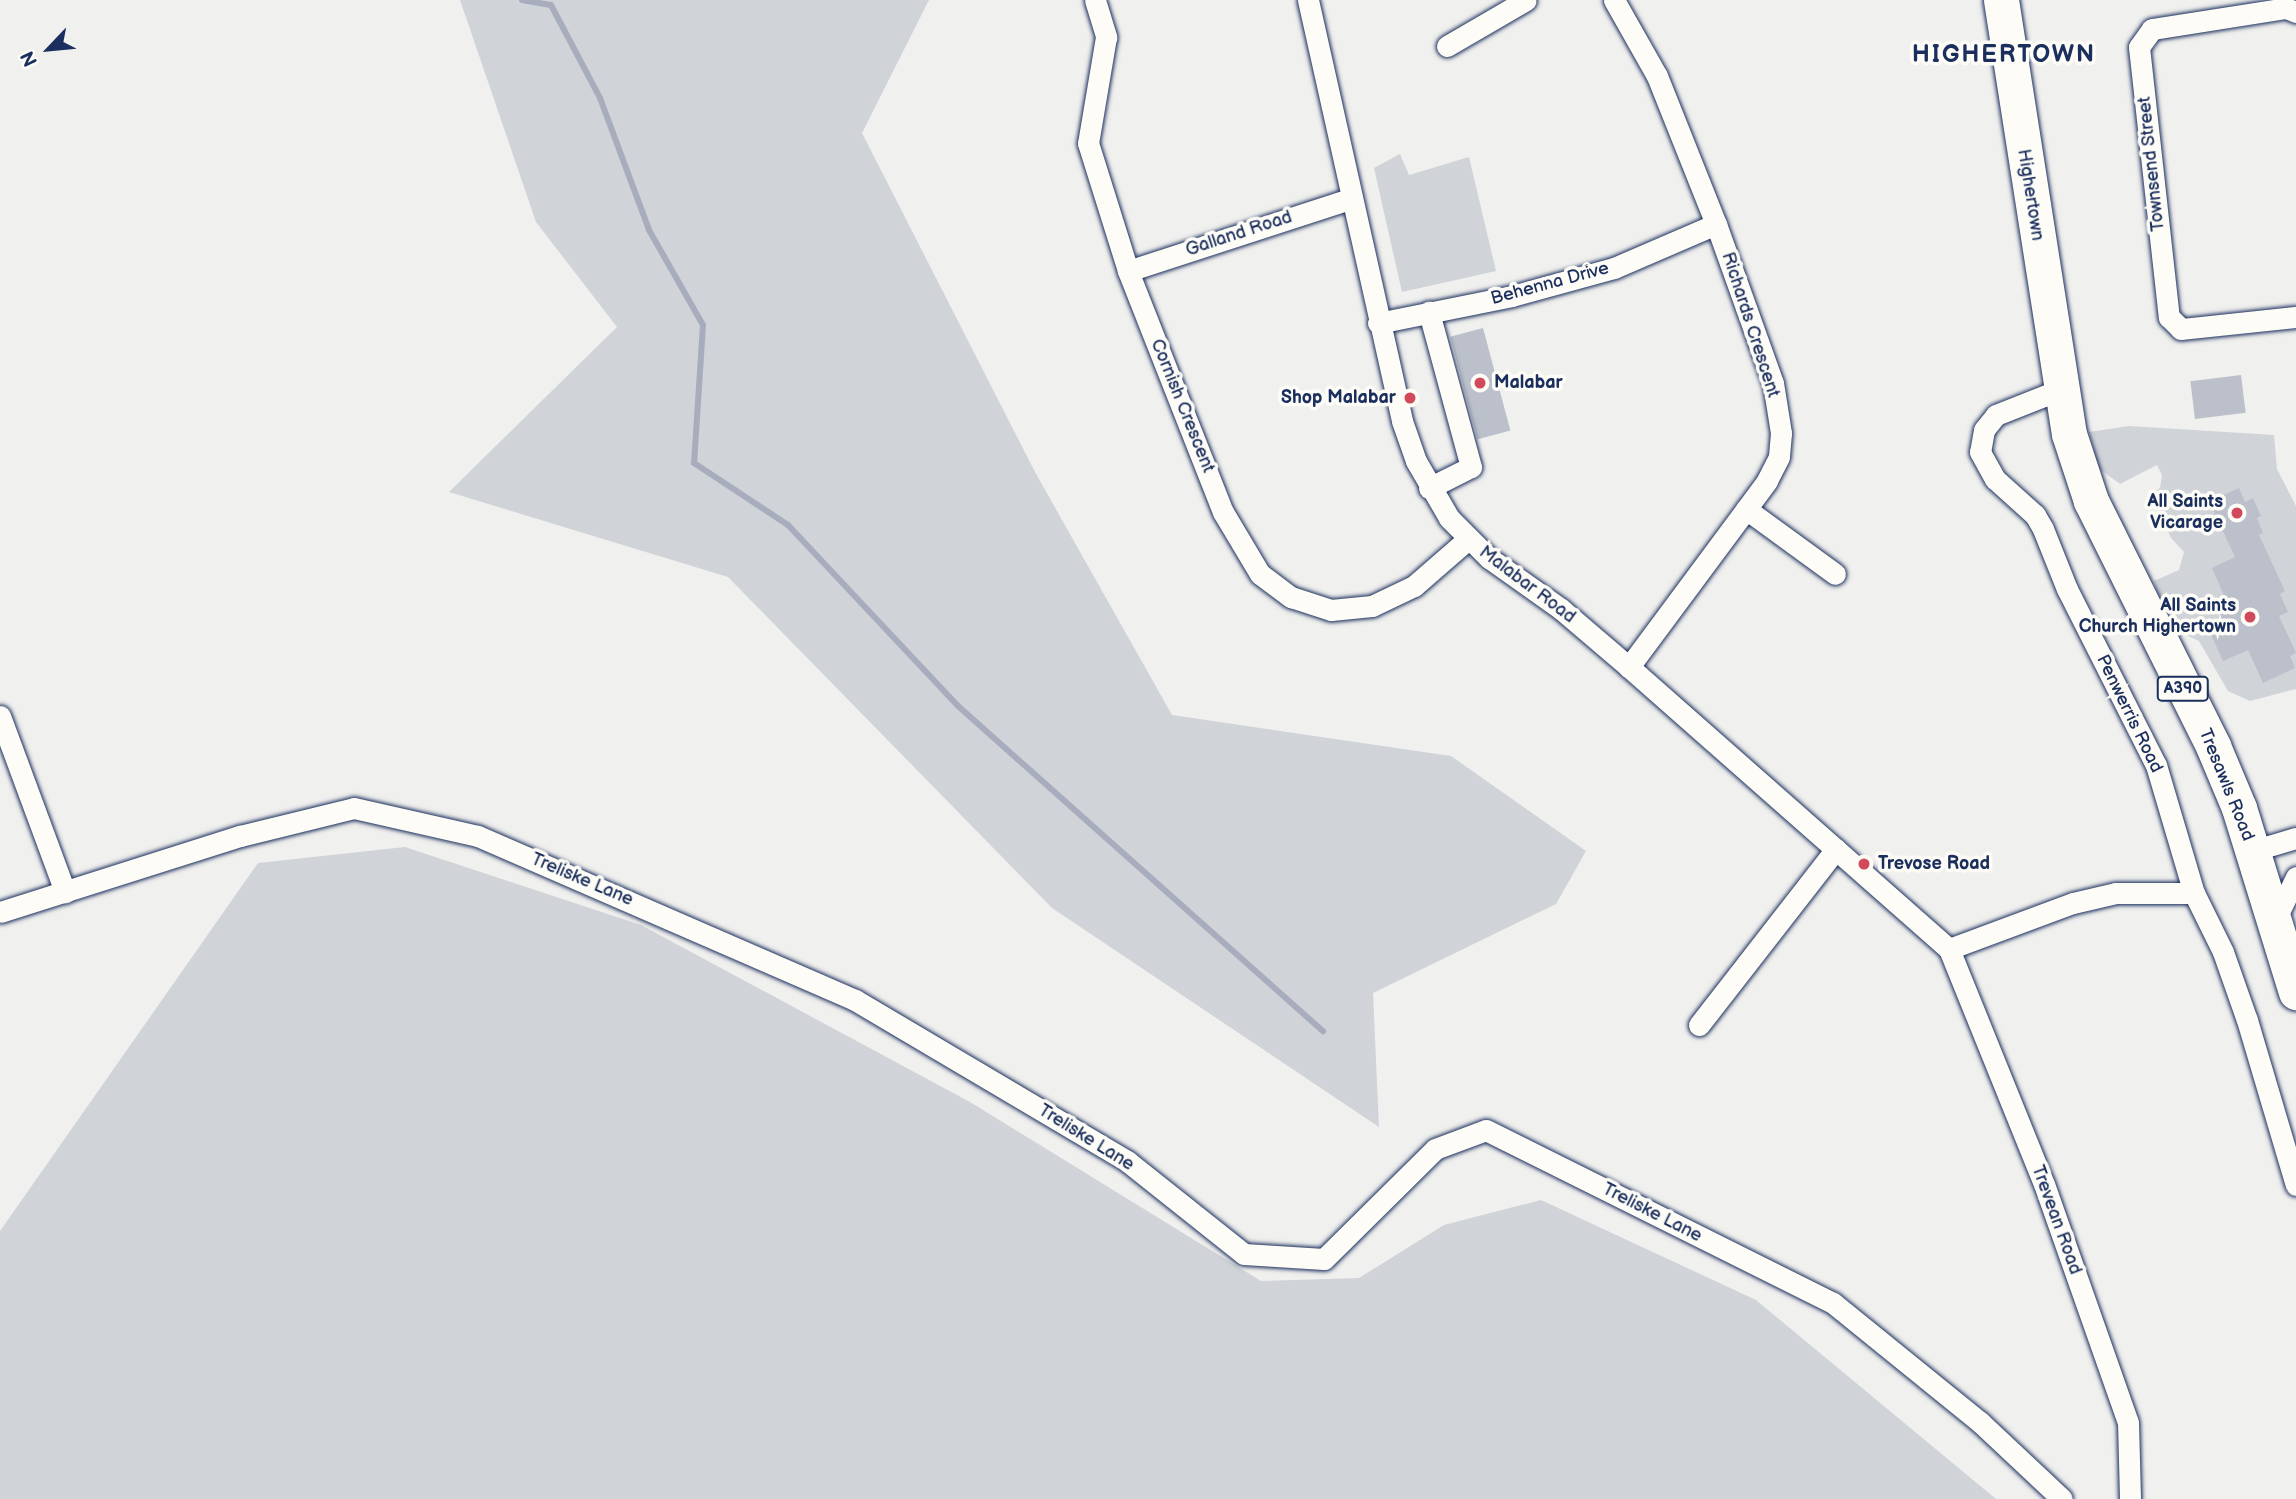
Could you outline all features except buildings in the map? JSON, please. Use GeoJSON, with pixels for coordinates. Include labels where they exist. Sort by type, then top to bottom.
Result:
{"type":"FeatureCollection","features":[{"type":"Feature","properties":{"kind":"highway","name":"Highertown"},"geometry":{"type":"LineString","coordinates":[[2001,0],[2059,390]]}},
{"type":"Feature","properties":{"kind":"highway","name":"Tresawls Road"},"geometry":{"type":"LineString","coordinates":[[2059,390],[2091,502],[2213,746],[2256,864],[2296,992]]}},
{"type":"Feature","properties":{"kind":"street","name":"Cornish Crescent"},"geometry":{"type":"LineString","coordinates":[[1095,0],[1106,37],[1088,143],[1128,271],[1223,512],[1260,574],[1291,597],[1331,610],[1372,606],[1414,586],[1468,540]]}},
{"type":"Feature","properties":{"kind":"street","name":"Malabar Road"},"geometry":{"type":"LineString","coordinates":[[1308,0],[1350,199],[1402,421],[1429,488],[1468,540],[1629,667],[1949,949]]}},
{"type":"Feature","properties":{"kind":"street"},"geometry":{"type":"LineString","coordinates":[[1447,46],[1526,0]]}},
{"type":"Feature","properties":{"kind":"street","name":"Richards Crescent"},"geometry":{"type":"LineString","coordinates":[[1614,0],[1657,76],[1716,224],[1773,383],[1781,433],[1779,457],[1768,481],[1629,667]]}},
{"type":"Feature","properties":{"kind":"street","name":"Townsend Street"},"geometry":{"type":"LineString","coordinates":[[2296,12],[2286,8],[2152,29],[2139,47],[2169,317],[2181,329],[2296,317]]}},
{"type":"Feature","properties":{"kind":"street","name":"Galland Road"},"geometry":{"type":"LineString","coordinates":[[1128,271],[1350,199]]}},
{"type":"Feature","properties":{"kind":"street","name":"Behenna Drive"},"geometry":{"type":"LineString","coordinates":[[1378,323],[1614,268],[1716,224]]}},
{"type":"Feature","properties":{"kind":"street"},"geometry":{"type":"LineString","coordinates":[[1429,312],[1471,467],[1429,488]]}},
{"type":"Feature","properties":{"kind":"street","name":"Penwerris Road"},"geometry":{"type":"LineString","coordinates":[[2059,390],[1996,415],[1984,430],[1980,452],[1989,472],[2035,515],[2043,529],[2067,589],[2156,765],[2194,893],[2243,1009],[2296,1185]]}},
{"type":"Feature","properties":{"kind":"street"},"geometry":{"type":"LineString","coordinates":[[1745,509],[1835,574]]}},
{"type":"Feature","properties":{"kind":"street"},"geometry":{"type":"LineString","coordinates":[[0,716],[65,892]]}},
{"type":"Feature","properties":{"kind":"street","name":"Treliske Lane"},"geometry":{"type":"LineString","coordinates":[[0,912],[240,836],[354,808],[478,836],[855,1000],[1127,1161],[1244,1254],[1324,1259],[1435,1149],[1486,1130],[1833,1303],[1980,1422],[2062,1499]]}},
{"type":"Feature","properties":{"kind":"street"},"geometry":{"type":"LineString","coordinates":[[2256,864],[2296,838]]}},
{"type":"Feature","properties":{"kind":"street"},"geometry":{"type":"LineString","coordinates":[[1699,1025],[1836,849]]}},
{"type":"Feature","properties":{"kind":"street"},"geometry":{"type":"LineString","coordinates":[[2256,864],[2296,863]]}},
{"type":"Feature","properties":{"kind":"street"},"geometry":{"type":"LineString","coordinates":[[2274,923],[2296,877]]}},
{"type":"Feature","properties":{"kind":"street"},"geometry":{"type":"LineString","coordinates":[[1949,949],[2084,901],[2116,893],[2194,893]]}},
{"type":"Feature","properties":{"kind":"street","name":"Trevean Road"},"geometry":{"type":"LineString","coordinates":[[1949,949],[1954,972],[2044,1184],[2128,1422],[2130,1499]]}},
{"type":"Feature","properties":{"kind":"shaded area"},"geometry":{"type":"Polygon","coordinates":[[[460,0],[929,0],[862,133],[1035,472],[1172,715],[1451,756],[1586,851],[1556,904],[1373,993],[1379,1127],[1052,908],[728,577],[449,492],[617,327],[536,222],[460,0]]]}},
{"type":"Feature","properties":{"kind":"shaded area"},"geometry":{"type":"Polygon","coordinates":[[[1400,154],[1409,175],[1469,157],[1496,271],[1402,292],[1374,168],[1400,154]]]}},
{"type":"Feature","properties":{"kind":"shaded area"},"geometry":{"type":"Polygon","coordinates":[[[2129,426],[2274,435],[2277,469],[2296,506],[2296,689],[2250,701],[2228,691],[2199,641],[2180,632],[2175,621],[2177,608],[2162,608],[2154,581],[2179,570],[2184,552],[2171,538],[2152,494],[2160,488],[2162,475],[2157,465],[2120,484],[2098,468],[2089,432],[2129,426]]]}},
{"type":"Feature","properties":{"kind":"shaded area"},"geometry":{"type":"Polygon","coordinates":[[[405,847],[641,925],[970,1102],[1261,1281],[1359,1278],[1444,1225],[1541,1200],[1756,1300],[1996,1499],[0,1499],[0,1231],[258,863],[405,847]]]}},
{"type":"Feature","properties":{"kind":"waterway"},"geometry":{"type":"LineString","coordinates":[[522,0],[551,5],[600,98],[649,230],[703,325],[694,463],[788,525],[958,706],[1323,1031]]}},
{"type":"Feature","properties":{"kind":"place","name":"Malabar"},"geometry":{"type":"Point","coordinates":[1480,383]}},
{"type":"Feature","properties":{"kind":"place","name":"Shop Malabar"},"geometry":{"type":"Point","coordinates":[1410,398]}},
{"type":"Feature","properties":{"kind":"place","name":"All Saints Vicarage"},"geometry":{"type":"Point","coordinates":[2237,513]}},
{"type":"Feature","properties":{"kind":"place","name":"All Saints Church Highertown"},"geometry":{"type":"Point","coordinates":[2250,617]}},
{"type":"Feature","properties":{"kind":"place","name":"Trevose Road"},"geometry":{"type":"Point","coordinates":[1864,864]}},
{"type":"Feature","properties":{"kind":"district","name":"HIGHERTOWN"},"geometry":{"type":"Point","coordinates":[2004,55]}}]}
